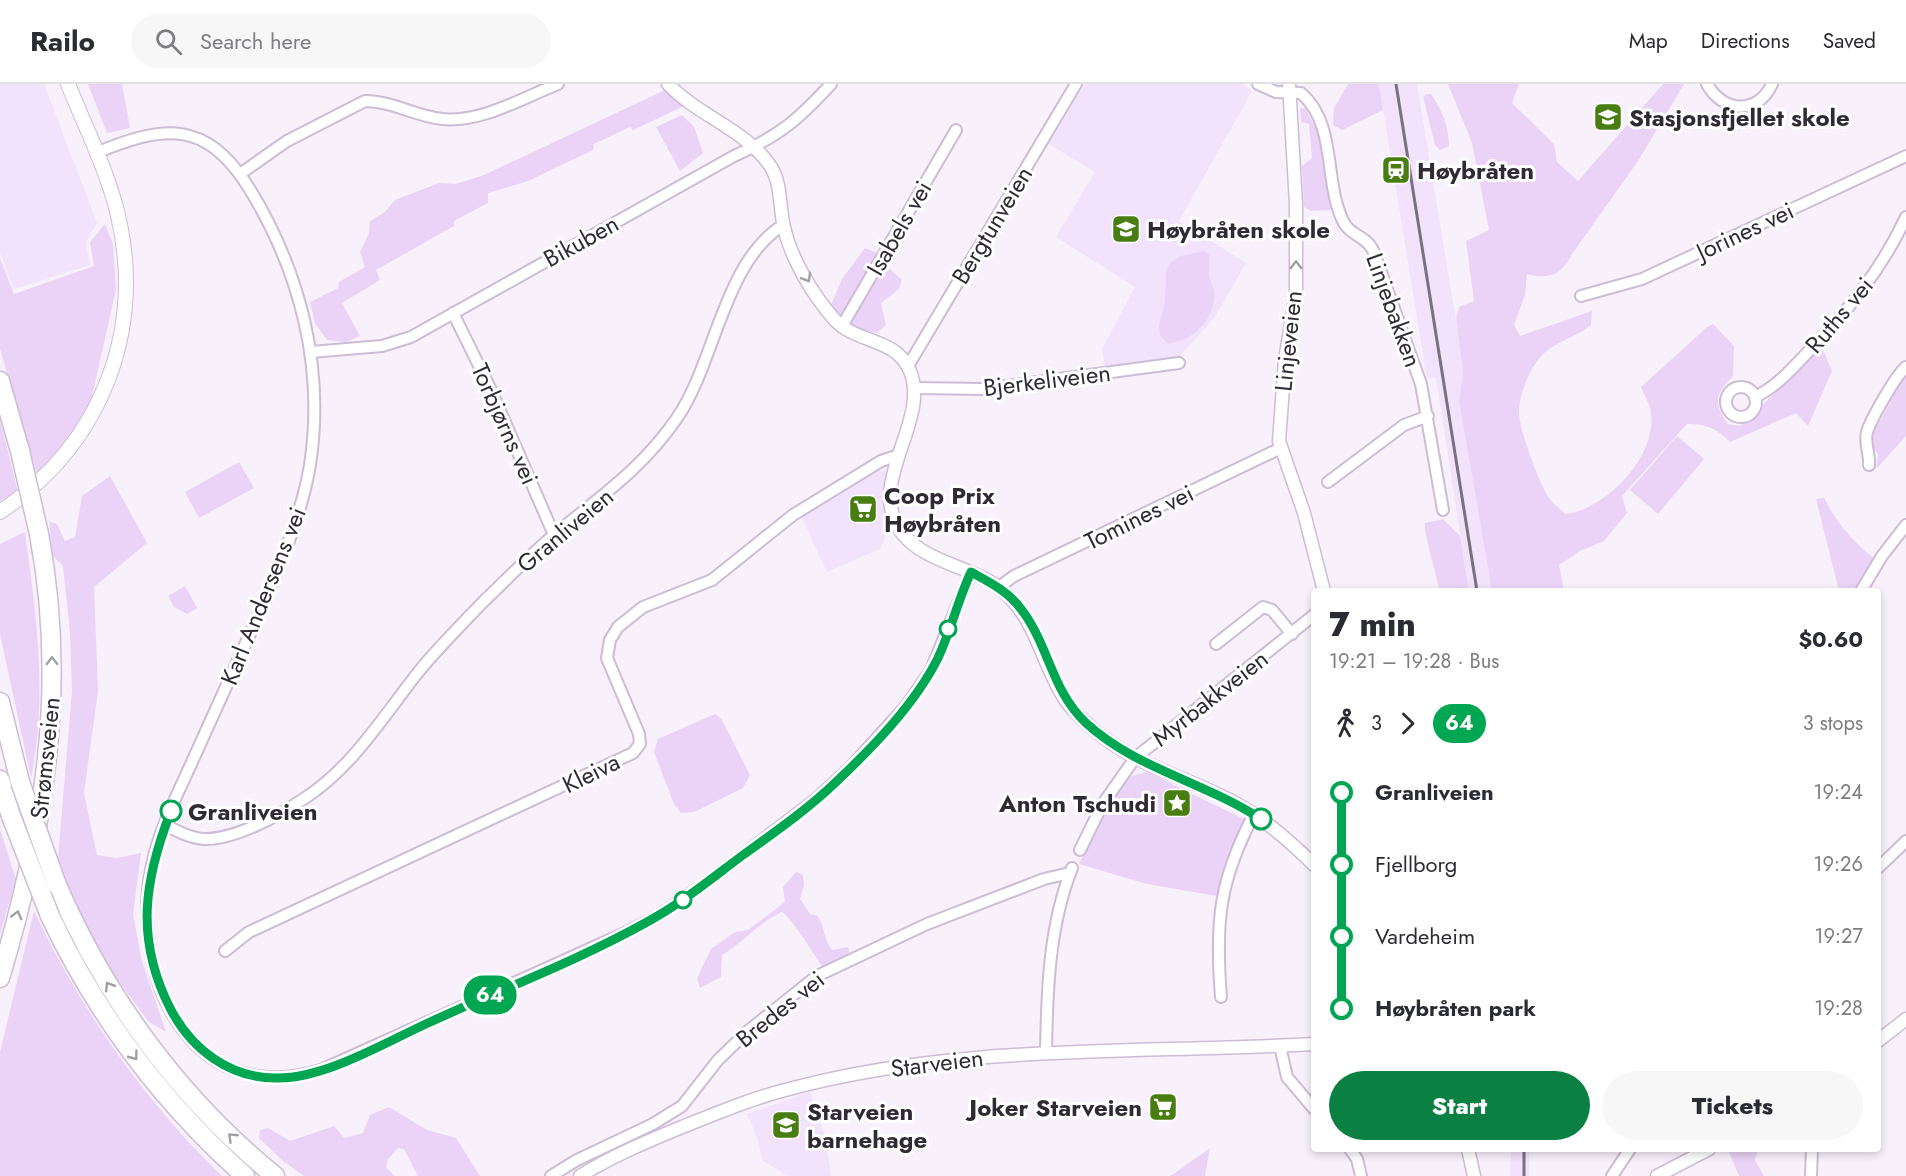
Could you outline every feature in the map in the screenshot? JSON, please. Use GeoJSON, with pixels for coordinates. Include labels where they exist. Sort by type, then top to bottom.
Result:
{"type":"FeatureCollection","features":[{"type":"Feature","properties":{"kind":"highway","name":"Strømsveien"},"geometry":{"type":"LineString","coordinates":[[0,381],[20,450],[39,534],[48,591],[52,655],[49,743],[31,866],[0,978]]}},
{"type":"Feature","properties":{"kind":"highway"},"geometry":{"type":"LineString","coordinates":[[0,702],[20,782],[57,885],[99,970],[145,1039],[204,1110],[275,1176]]}},
{"type":"Feature","properties":{"kind":"highway"},"geometry":{"type":"LineString","coordinates":[[0,780],[11,816],[50,916],[88,988],[130,1052],[168,1099],[244,1176]]}},
{"type":"Feature","properties":{"kind":"main road"},"geometry":{"type":"LineString","coordinates":[[0,512],[41,480],[73,444],[101,398],[114,364],[126,309],[124,247],[116,209],[68,84]]}},
{"type":"Feature","properties":{"kind":"street"},"geometry":{"type":"LineString","coordinates":[[240,174],[287,141],[365,101],[379,101],[420,115],[464,120],[558,84]]}},
{"type":"Feature","properties":{"kind":"street"},"geometry":{"type":"LineString","coordinates":[[668,84],[693,107],[754,147],[774,173],[783,225],[800,267],[829,312],[842,326],[891,348],[908,366],[915,388],[913,406],[899,455],[891,503],[899,527],[910,541],[926,552],[999,587],[1027,618],[1061,693],[1070,706],[1105,739],[1135,758],[1208,790],[1254,814],[1311,857]]}},
{"type":"Feature","properties":{"kind":"street","name":"Bikuben"},"geometry":{"type":"LineString","coordinates":[[311,352],[382,346],[411,337],[754,147],[799,119],[831,84]]}},
{"type":"Feature","properties":{"kind":"street","name":"Bergtunveien"},"geometry":{"type":"LineString","coordinates":[[908,366],[1076,84]]}},
{"type":"Feature","properties":{"kind":"street"},"geometry":{"type":"LineString","coordinates":[[1258,84],[1276,92],[1289,88]]}},
{"type":"Feature","properties":{"kind":"street"},"geometry":{"type":"LineString","coordinates":[[1707,84],[1722,101],[1738,107],[1758,103],[1772,84]]}},
{"type":"Feature","properties":{"kind":"street","name":"Linjebakken"},"geometry":{"type":"LineString","coordinates":[[1289,88],[1301,93],[1315,112],[1326,141],[1341,216],[1347,228],[1365,238],[1373,250],[1421,384],[1443,510]]}},
{"type":"Feature","properties":{"kind":"street","name":"Linjeveien"},"geometry":{"type":"LineString","coordinates":[[1289,88],[1296,204],[1296,294],[1284,360],[1279,441],[1304,513],[1323,588]]}},
{"type":"Feature","properties":{"kind":"street","name":"Isabels vei"},"geometry":{"type":"LineString","coordinates":[[842,326],[956,130]]}},
{"type":"Feature","properties":{"kind":"street","name":"Karl Andersens vei"},"geometry":{"type":"LineString","coordinates":[[96,153],[153,133],[189,134],[216,149],[240,174],[273,231],[296,287],[311,352],[313,435],[298,515],[278,571],[165,825],[149,877],[147,930],[155,971],[178,1022],[203,1052],[236,1071],[268,1078],[310,1073],[375,1047],[641,926],[690,895],[790,820],[849,769],[920,687],[937,659],[971,572]]}},
{"type":"Feature","properties":{"kind":"street","name":"Jorines vei"},"geometry":{"type":"LineString","coordinates":[[1581,296],[1642,279],[1906,156]]}},
{"type":"Feature","properties":{"kind":"street","name":"Ruths vei"},"geometry":{"type":"LineString","coordinates":[[1755,397],[1774,386],[1851,307],[1886,255],[1906,217]]}},
{"type":"Feature","properties":{"kind":"street","name":"Granliveien"},"geometry":{"type":"LineString","coordinates":[[165,825],[195,837],[218,837],[259,824],[306,798],[361,749],[433,656],[482,604],[554,535],[633,473],[676,419],[697,385],[734,287],[763,241],[783,225]]}},
{"type":"Feature","properties":{"kind":"street","name":"Torbjørns vei"},"geometry":{"type":"LineString","coordinates":[[453,313],[490,388],[554,535]]}},
{"type":"Feature","properties":{"kind":"street","name":"Bjerkeliveien"},"geometry":{"type":"LineString","coordinates":[[915,388],[984,389],[1179,363]]}},
{"type":"Feature","properties":{"kind":"street"},"geometry":{"type":"LineString","coordinates":[[1869,465],[1867,433],[1892,384],[1906,367]]}},
{"type":"Feature","properties":{"kind":"street"},"geometry":{"type":"LineString","coordinates":[[1328,482],[1404,425],[1428,416]]}},
{"type":"Feature","properties":{"kind":"street","name":"Tomines vei"},"geometry":{"type":"LineString","coordinates":[[999,587],[1014,576],[1281,448]]}},
{"type":"Feature","properties":{"kind":"street","name":"Kleiva"},"geometry":{"type":"LineString","coordinates":[[225,951],[249,932],[633,753],[640,744],[639,734],[607,658],[609,640],[618,627],[643,607],[712,580],[793,515],[881,461],[899,455]]}},
{"type":"Feature","properties":{"kind":"street"},"geometry":{"type":"LineString","coordinates":[[1863,588],[1881,556],[1906,525]]}},
{"type":"Feature","properties":{"kind":"street"},"geometry":{"type":"LineString","coordinates":[[1216,644],[1263,607],[1272,610],[1292,634]]}},
{"type":"Feature","properties":{"kind":"street","name":"Myrbakkveien"},"geometry":{"type":"LineString","coordinates":[[1080,850],[1102,806],[1135,758],[1311,618]]}},
{"type":"Feature","properties":{"kind":"street"},"geometry":{"type":"LineString","coordinates":[[1221,997],[1219,912],[1231,860],[1254,814]]}},
{"type":"Feature","properties":{"kind":"street"},"geometry":{"type":"LineString","coordinates":[[1881,865],[1906,841]]}},
{"type":"Feature","properties":{"kind":"street","name":"Bredes vei"},"geometry":{"type":"LineString","coordinates":[[550,1176],[678,1110],[718,1060],[748,1031],[817,976],[933,922],[1071,870],[1057,918],[1051,954],[1046,1052]]}},
{"type":"Feature","properties":{"kind":"street"},"geometry":{"type":"LineString","coordinates":[[1881,1039],[1906,1019]]}},
{"type":"Feature","properties":{"kind":"street","name":"Starveien"},"geometry":{"type":"LineString","coordinates":[[580,1176],[644,1143],[713,1114],[788,1089],[889,1068],[1046,1052],[1311,1044]]}},
{"type":"Feature","properties":{"kind":"street"},"geometry":{"type":"LineString","coordinates":[[1280,1046],[1287,1077],[1311,1105]]}},
{"type":"Feature","properties":{"kind":"street"},"geometry":{"type":"LineString","coordinates":[[1352,1152],[1357,1159],[1362,1176]]}},
{"type":"Feature","properties":{"kind":"street"},"geometry":{"type":"LineString","coordinates":[[1469,1152],[1474,1176]]}},
{"type":"Feature","properties":{"kind":"street"},"geometry":{"type":"LineString","coordinates":[[1612,1176],[1628,1152]]}},
{"type":"Feature","properties":{"kind":"street"},"geometry":{"type":"LineString","coordinates":[[1657,1176],[1703,1152]]}},
{"type":"Feature","properties":{"kind":"street"},"geometry":{"type":"LineString","coordinates":[[1811,1176],[1812,1152]]}},
{"type":"Feature","properties":{"kind":"shaded area"},"geometry":{"type":"Polygon","coordinates":[[[0,84],[44,84],[97,223],[86,242],[90,265],[14,289],[0,253],[0,84]]]}},
{"type":"Feature","properties":{"kind":"shaded area"},"geometry":{"type":"Polygon","coordinates":[[[88,84],[122,84],[130,128],[107,133],[88,84]]]}},
{"type":"Feature","properties":{"kind":"shaded area","name":"Høybråten skole"},"geometry":{"type":"Polygon","coordinates":[[[1085,84],[1242,84],[1252,91],[1179,221],[1246,263],[1215,317],[1176,360],[1105,366],[1102,349],[1135,287],[1056,237],[1095,172],[1049,144],[1085,84]]]}},
{"type":"Feature","properties":{"kind":"shaded area"},"geometry":{"type":"Polygon","coordinates":[[[1348,84],[1379,84],[1383,110],[1342,130],[1333,125],[1334,108],[1348,84]]]}},
{"type":"Feature","properties":{"kind":"shaded area"},"geometry":{"type":"Polygon","coordinates":[[[1379,84],[1417,84],[1460,345],[1463,371],[1459,401],[1491,588],[1469,588],[1436,378],[1427,379],[1379,84]]]}},
{"type":"Feature","properties":{"kind":"shaded area"},"geometry":{"type":"Polygon","coordinates":[[[1448,84],[1519,84],[1512,103],[1554,144],[1557,162],[1578,181],[1663,84],[1684,84],[1638,161],[1564,267],[1548,276],[1527,274],[1525,295],[1514,325],[1520,336],[1592,311],[1591,325],[1549,349],[1538,360],[1525,385],[1519,406],[1522,430],[1540,481],[1551,500],[1566,514],[1582,510],[1598,502],[1628,476],[1647,443],[1651,425],[1650,408],[1641,387],[1713,324],[1734,346],[1733,376],[1718,398],[1720,410],[1728,424],[1740,426],[1750,418],[1821,345],[1832,371],[1808,426],[1796,413],[1730,442],[1710,428],[1687,424],[1622,496],[1627,513],[1604,541],[1580,551],[1559,565],[1563,588],[1491,588],[1459,401],[1463,371],[1456,318],[1459,307],[1474,301],[1466,241],[1489,230],[1472,143],[1448,84]]]}},
{"type":"Feature","properties":{"kind":"shaded area"},"geometry":{"type":"Polygon","coordinates":[[[665,90],[684,106],[633,130],[630,127],[594,144],[593,150],[528,181],[488,193],[488,203],[454,221],[454,226],[376,270],[380,280],[342,303],[360,336],[346,342],[327,340],[315,323],[310,302],[338,288],[339,282],[365,267],[360,252],[369,233],[370,221],[385,212],[395,200],[439,183],[456,184],[484,175],[665,90]]]}},
{"type":"Feature","properties":{"kind":"shaded area"},"geometry":{"type":"Polygon","coordinates":[[[1431,94],[1435,100],[1446,125],[1449,146],[1440,150],[1435,145],[1423,97],[1431,94]]]}},
{"type":"Feature","properties":{"kind":"shaded area"},"geometry":{"type":"Polygon","coordinates":[[[1300,108],[1306,109],[1317,131],[1333,210],[1311,211],[1304,207],[1302,166],[1312,158],[1309,124],[1301,122],[1300,108]]]}},
{"type":"Feature","properties":{"kind":"shaded area"},"geometry":{"type":"Polygon","coordinates":[[[682,115],[694,127],[703,153],[680,171],[656,127],[682,115]]]}},
{"type":"Feature","properties":{"kind":"shaded area"},"geometry":{"type":"Polygon","coordinates":[[[105,224],[113,244],[116,290],[88,414],[38,478],[0,349],[0,258],[14,294],[94,266],[90,242],[105,224]]]}},
{"type":"Feature","properties":{"kind":"shaded area"},"geometry":{"type":"Polygon","coordinates":[[[865,248],[885,256],[888,267],[902,280],[899,289],[881,303],[886,325],[877,333],[851,324],[839,316],[831,305],[842,279],[865,248]]]}},
{"type":"Feature","properties":{"kind":"shaded area"},"geometry":{"type":"Polygon","coordinates":[[[1204,251],[1209,255],[1209,277],[1214,290],[1211,311],[1207,320],[1194,333],[1168,344],[1160,335],[1159,325],[1165,302],[1166,271],[1170,263],[1181,256],[1204,251]]]}},
{"type":"Feature","properties":{"kind":"shaded area"},"geometry":{"type":"Polygon","coordinates":[[[1906,371],[1906,436],[1876,469],[1878,454],[1871,445],[1872,435],[1893,397],[1895,385],[1906,371]]]}},
{"type":"Feature","properties":{"kind":"shaded area"},"geometry":{"type":"Polygon","coordinates":[[[0,419],[18,492],[0,501],[0,419]]]}},
{"type":"Feature","properties":{"kind":"shaded area"},"geometry":{"type":"Polygon","coordinates":[[[1677,436],[1704,459],[1658,514],[1630,490],[1677,436]]]}},
{"type":"Feature","properties":{"kind":"shaded area"},"geometry":{"type":"Polygon","coordinates":[[[239,462],[254,488],[199,518],[185,492],[239,462]]]}},
{"type":"Feature","properties":{"kind":"shaded area"},"geometry":{"type":"Polygon","coordinates":[[[887,470],[888,529],[880,549],[827,572],[802,518],[878,471],[887,470]]]}},
{"type":"Feature","properties":{"kind":"shaded area"},"geometry":{"type":"Polygon","coordinates":[[[110,476],[147,543],[94,587],[98,691],[84,793],[97,855],[117,858],[141,853],[133,914],[142,961],[166,1032],[148,1021],[99,955],[84,928],[58,858],[72,691],[70,633],[63,566],[52,555],[49,521],[57,524],[65,541],[75,537],[82,496],[110,476]]]}},
{"type":"Feature","properties":{"kind":"shaded area"},"geometry":{"type":"Polygon","coordinates":[[[1824,498],[1846,531],[1875,559],[1858,588],[1838,588],[1816,499],[1824,498]]]}},
{"type":"Feature","properties":{"kind":"shaded area"},"geometry":{"type":"Polygon","coordinates":[[[1443,519],[1460,536],[1469,588],[1439,588],[1425,523],[1443,519]]]}},
{"type":"Feature","properties":{"kind":"shaded area"},"geometry":{"type":"Polygon","coordinates":[[[25,532],[36,624],[39,685],[39,716],[31,778],[0,634],[0,544],[25,532]]]}},
{"type":"Feature","properties":{"kind":"shaded area"},"geometry":{"type":"Polygon","coordinates":[[[185,586],[197,608],[187,614],[174,607],[168,596],[185,586]]]}},
{"type":"Feature","properties":{"kind":"shaded area"},"geometry":{"type":"Polygon","coordinates":[[[715,714],[721,718],[750,775],[743,788],[694,812],[681,813],[674,804],[654,752],[658,739],[715,714]]]}},
{"type":"Feature","properties":{"kind":"shaded area"},"geometry":{"type":"Polygon","coordinates":[[[1147,772],[1246,820],[1228,859],[1217,896],[1147,884],[1079,864],[1100,818],[1128,777],[1147,772]]]}},
{"type":"Feature","properties":{"kind":"shaded area"},"geometry":{"type":"Polygon","coordinates":[[[0,829],[16,879],[0,934],[0,829]]]}},
{"type":"Feature","properties":{"kind":"shaded area"},"geometry":{"type":"Polygon","coordinates":[[[796,872],[803,875],[804,885],[800,899],[810,914],[818,916],[829,946],[832,950],[848,947],[850,956],[823,967],[797,929],[782,912],[722,955],[721,977],[700,988],[697,978],[711,949],[735,932],[748,930],[785,902],[783,887],[796,872]]]}},
{"type":"Feature","properties":{"kind":"shaded area"},"geometry":{"type":"Polygon","coordinates":[[[34,911],[72,984],[116,1053],[166,1117],[222,1176],[0,1176],[0,1052],[34,911]]]}},
{"type":"Feature","properties":{"kind":"shaded area","name":"Starveien barnehage"},"geometry":{"type":"Polygon","coordinates":[[[810,1092],[825,1136],[831,1176],[789,1176],[763,1161],[757,1137],[747,1114],[810,1092]]]}},
{"type":"Feature","properties":{"kind":"shaded area"},"geometry":{"type":"Polygon","coordinates":[[[389,1107],[427,1130],[456,1138],[480,1176],[418,1176],[404,1149],[398,1148],[388,1159],[386,1167],[394,1176],[304,1176],[283,1161],[259,1138],[260,1130],[268,1128],[290,1141],[334,1126],[344,1138],[363,1133],[370,1115],[389,1107]]]}},
{"type":"Feature","properties":{"kind":"shaded area"},"geometry":{"type":"Polygon","coordinates":[[[1210,1148],[1205,1176],[1170,1176],[1172,1175],[1210,1148]]]}},
{"type":"Feature","properties":{"kind":"shaded area"},"geometry":{"type":"Polygon","coordinates":[[[1511,1152],[1529,1152],[1529,1176],[1510,1176],[1511,1152]]]}},
{"type":"Feature","properties":{"kind":"shaded area"},"geometry":{"type":"Polygon","coordinates":[[[1729,1152],[1757,1152],[1755,1160],[1764,1176],[1739,1176],[1729,1152]]]}},
{"type":"Feature","properties":{"kind":"railway"},"geometry":{"type":"LineString","coordinates":[[1396,84],[1477,588]]}},
{"type":"Feature","properties":{"kind":"railway"},"geometry":{"type":"LineString","coordinates":[[1524,1152],[1524,1176]]}},
{"type":"Feature","properties":{"kind":"bus line","name":"64"},"geometry":{"type":"LineString","coordinates":[[171,811],[153,858],[148,890],[147,930],[159,983],[186,1034],[208,1055],[217,1062],[247,1075],[278,1078],[291,1078],[321,1070],[375,1047],[641,926],[672,908],[833,785],[906,706],[937,659],[960,594],[971,572],[999,587],[1022,609],[1035,632],[1065,699],[1094,730],[1135,758],[1233,802],[1261,819]]}},
{"type":"Feature","properties":{"kind":"place","name":"Stasjonsfjellet skole"},"geometry":{"type":"Point","coordinates":[1608,117]}},
{"type":"Feature","properties":{"kind":"place","name":"Høybråten"},"geometry":{"type":"Point","coordinates":[1396,170]}},
{"type":"Feature","properties":{"kind":"place","name":"Høybråten skole"},"geometry":{"type":"Point","coordinates":[1126,229]}},
{"type":"Feature","properties":{"kind":"place","name":"Coop Prix Høybråten"},"geometry":{"type":"Point","coordinates":[863,509]}},
{"type":"Feature","properties":{"kind":"place","name":"Anton Tschudi"},"geometry":{"type":"Point","coordinates":[1177,803]}},
{"type":"Feature","properties":{"kind":"place","name":"Granliveien"},"geometry":{"type":"Point","coordinates":[171,811]}},
{"type":"Feature","properties":{"kind":"place","name":"Joker Starveien"},"geometry":{"type":"Point","coordinates":[1163,1107]}},
{"type":"Feature","properties":{"kind":"place","name":"Starveien barnehage"},"geometry":{"type":"Point","coordinates":[786,1125]}}]}
